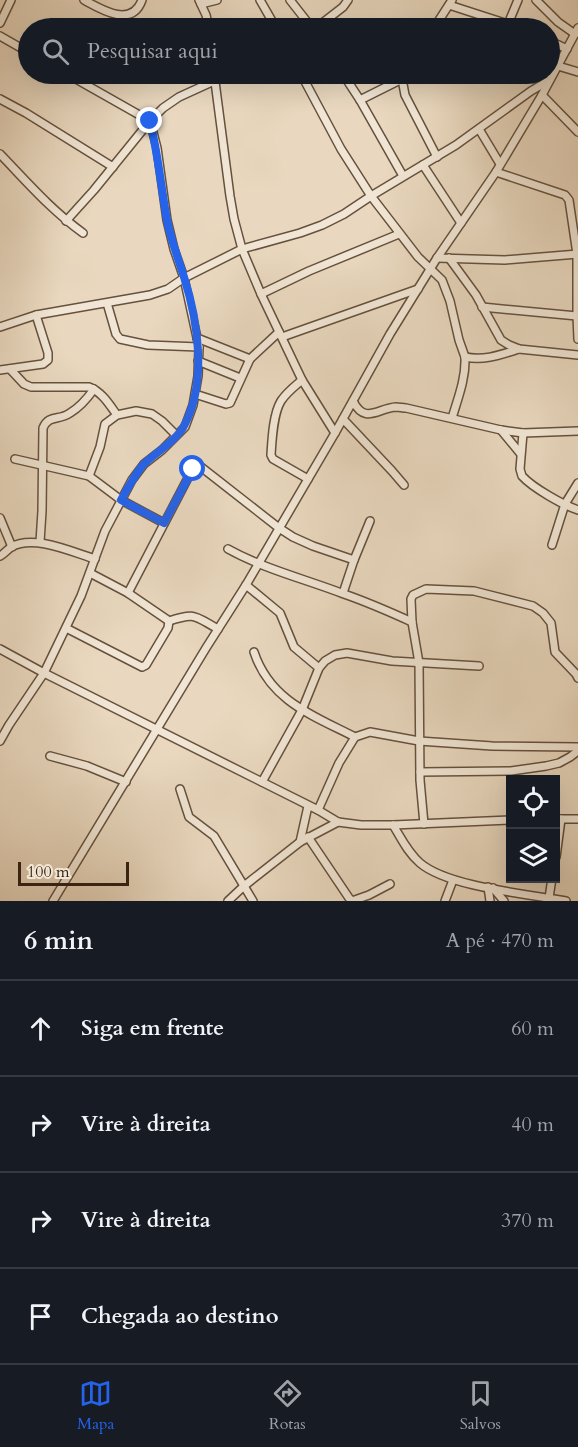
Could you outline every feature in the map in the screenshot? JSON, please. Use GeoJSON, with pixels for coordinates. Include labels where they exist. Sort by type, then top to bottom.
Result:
{"type":"FeatureCollection","features":[{"type":"Feature","properties":{"kind":"street"},"geometry":{"type":"LineString","coordinates":[[0,20],[11,0]]}},
{"type":"Feature","properties":{"kind":"street"},"geometry":{"type":"LineString","coordinates":[[84,0],[120,15],[131,14],[139,8],[142,0]]}},
{"type":"Feature","properties":{"kind":"street"},"geometry":{"type":"LineString","coordinates":[[206,18],[200,2],[217,0]]}},
{"type":"Feature","properties":{"kind":"street"},"geometry":{"type":"LineString","coordinates":[[260,0],[270,18]]}},
{"type":"Feature","properties":{"kind":"street"},"geometry":{"type":"LineString","coordinates":[[290,0],[305,18]]}},
{"type":"Feature","properties":{"kind":"street"},"geometry":{"type":"LineString","coordinates":[[328,18],[343,7],[348,0]]}},
{"type":"Feature","properties":{"kind":"street"},"geometry":{"type":"LineString","coordinates":[[510,18],[518,0]]}},
{"type":"Feature","properties":{"kind":"street"},"geometry":{"type":"LineString","coordinates":[[536,0],[554,18]]}},
{"type":"Feature","properties":{"kind":"street"},"geometry":{"type":"LineString","coordinates":[[440,18],[450,2],[492,18]]}},
{"type":"Feature","properties":{"kind":"street"},"geometry":{"type":"LineString","coordinates":[[560,23],[576,31],[560,62]]}},
{"type":"Feature","properties":{"kind":"street"},"geometry":{"type":"LineString","coordinates":[[0,36],[18,46]]}},
{"type":"Feature","properties":{"kind":"street"},"geometry":{"type":"LineString","coordinates":[[560,46],[567,49]]}},
{"type":"Feature","properties":{"kind":"street"},"geometry":{"type":"LineString","coordinates":[[560,67],[578,72]]}},
{"type":"Feature","properties":{"kind":"street"},"geometry":{"type":"LineString","coordinates":[[0,741],[44,673],[90,573],[105,531],[132,480],[144,464],[162,450],[184,427],[195,394],[199,347],[184,278],[167,219],[157,148],[150,121],[85,84]]}},
{"type":"Feature","properties":{"kind":"street"},"geometry":{"type":"LineString","coordinates":[[66,221],[150,121],[163,108],[202,84]]}},
{"type":"Feature","properties":{"kind":"street"},"geometry":{"type":"LineString","coordinates":[[215,84],[230,196],[242,249],[302,380],[335,433]]}},
{"type":"Feature","properties":{"kind":"street"},"geometry":{"type":"LineString","coordinates":[[306,84],[341,149],[371,196],[418,257],[438,275],[446,286],[465,357],[464,376],[452,418]]}},
{"type":"Feature","properties":{"kind":"street"},"geometry":{"type":"LineString","coordinates":[[350,84],[403,177]]}},
{"type":"Feature","properties":{"kind":"street"},"geometry":{"type":"LineString","coordinates":[[360,100],[389,84]]}},
{"type":"Feature","properties":{"kind":"street"},"geometry":{"type":"LineString","coordinates":[[404,84],[405,95],[437,157]]}},
{"type":"Feature","properties":{"kind":"street"},"geometry":{"type":"LineString","coordinates":[[0,327],[36,315],[150,295],[168,289],[184,278],[242,249],[322,225],[456,145],[544,84]]}},
{"type":"Feature","properties":{"kind":"street"},"geometry":{"type":"LineString","coordinates":[[53,901],[259,564],[390,334],[437,258],[496,172],[549,84]]}},
{"type":"Feature","properties":{"kind":"street"},"geometry":{"type":"LineString","coordinates":[[542,95],[578,132]]}},
{"type":"Feature","properties":{"kind":"street"},"geometry":{"type":"LineString","coordinates":[[0,99],[70,139],[113,167]]}},
{"type":"Feature","properties":{"kind":"street"},"geometry":{"type":"LineString","coordinates":[[479,129],[500,164]]}},
{"type":"Feature","properties":{"kind":"street"},"geometry":{"type":"LineString","coordinates":[[0,154],[41,198],[83,233]]}},
{"type":"Feature","properties":{"kind":"street"},"geometry":{"type":"LineString","coordinates":[[423,165],[461,223]]}},
{"type":"Feature","properties":{"kind":"street"},"geometry":{"type":"LineString","coordinates":[[496,172],[565,195],[569,200],[578,254],[578,339]]}},
{"type":"Feature","properties":{"kind":"street"},"geometry":{"type":"LineString","coordinates":[[261,294],[309,271],[399,234]]}},
{"type":"Feature","properties":{"kind":"street"},"geometry":{"type":"LineString","coordinates":[[437,258],[504,260],[578,254]]}},
{"type":"Feature","properties":{"kind":"street"},"geometry":{"type":"LineString","coordinates":[[449,258],[476,295],[501,340],[519,349],[578,354]]}},
{"type":"Feature","properties":{"kind":"street"},"geometry":{"type":"LineString","coordinates":[[195,394],[228,404],[250,359],[281,335],[418,289]]}},
{"type":"Feature","properties":{"kind":"street"},"geometry":{"type":"LineString","coordinates":[[107,303],[116,334],[120,339],[148,345],[199,347]]}},
{"type":"Feature","properties":{"kind":"street"},"geometry":{"type":"LineString","coordinates":[[482,307],[577,316]]}},
{"type":"Feature","properties":{"kind":"street"},"geometry":{"type":"LineString","coordinates":[[0,370],[43,364],[48,360],[48,353],[36,315]]}},
{"type":"Feature","properties":{"kind":"street"},"geometry":{"type":"LineString","coordinates":[[197,338],[250,359]]}},
{"type":"Feature","properties":{"kind":"street"},"geometry":{"type":"LineString","coordinates":[[465,357],[481,359],[519,349]]}},
{"type":"Feature","properties":{"kind":"street"},"geometry":{"type":"LineString","coordinates":[[198,361],[240,378]]}},
{"type":"Feature","properties":{"kind":"street"},"geometry":{"type":"LineString","coordinates":[[10,369],[24,384],[31,387],[89,387],[94,389],[117,415]]}},
{"type":"Feature","properties":{"kind":"street"},"geometry":{"type":"LineString","coordinates":[[302,380],[278,407],[271,455],[273,459],[308,479]]}},
{"type":"Feature","properties":{"kind":"street"},"geometry":{"type":"LineString","coordinates":[[40,542],[45,422],[51,418],[68,415],[82,404],[94,389]]}},
{"type":"Feature","properties":{"kind":"street"},"geometry":{"type":"LineString","coordinates":[[352,401],[363,413],[371,414],[395,407],[522,433],[578,431]]}},
{"type":"Feature","properties":{"kind":"street"},"geometry":{"type":"LineString","coordinates":[[89,476],[105,424],[117,415],[136,411],[152,414],[176,435]]}},
{"type":"Feature","properties":{"kind":"street"},"geometry":{"type":"LineString","coordinates":[[343,419],[404,485]]}},
{"type":"Feature","properties":{"kind":"street"},"geometry":{"type":"LineString","coordinates":[[501,430],[520,453]]}},
{"type":"Feature","properties":{"kind":"street"},"geometry":{"type":"LineString","coordinates":[[522,433],[520,453],[522,476],[525,480],[578,510]]}},
{"type":"Feature","properties":{"kind":"street"},"geometry":{"type":"LineString","coordinates":[[15,459],[89,476],[121,500],[164,523]]}},
{"type":"Feature","properties":{"kind":"street"},"geometry":{"type":"LineString","coordinates":[[128,593],[190,474],[193,469],[201,467],[293,537],[354,560]]}},
{"type":"Feature","properties":{"kind":"street"},"geometry":{"type":"LineString","coordinates":[[552,545],[565,504],[578,483]]}},
{"type":"Feature","properties":{"kind":"street"},"geometry":{"type":"LineString","coordinates":[[0,518],[12,547]]}},
{"type":"Feature","properties":{"kind":"street"},"geometry":{"type":"LineString","coordinates":[[343,593],[370,521]]}},
{"type":"Feature","properties":{"kind":"street"},"geometry":{"type":"LineString","coordinates":[[0,556],[12,547],[40,542],[95,559]]}},
{"type":"Feature","properties":{"kind":"street"},"geometry":{"type":"LineString","coordinates":[[228,549],[259,564],[343,593],[412,622]]}},
{"type":"Feature","properties":{"kind":"street"},"geometry":{"type":"LineString","coordinates":[[90,573],[128,593],[169,621]]}},
{"type":"Feature","properties":{"kind":"street"},"geometry":{"type":"LineString","coordinates":[[246,585],[280,613],[294,647],[319,668]]}},
{"type":"Feature","properties":{"kind":"street"},"geometry":{"type":"LineString","coordinates":[[424,824],[419,741],[419,663],[412,622],[411,599],[413,595],[426,589],[474,591],[532,606],[543,613],[551,623],[555,652],[577,676]]}},
{"type":"Feature","properties":{"kind":"street"},"geometry":{"type":"LineString","coordinates":[[169,621],[193,615],[218,629]]}},
{"type":"Feature","properties":{"kind":"street"},"geometry":{"type":"LineString","coordinates":[[66,628],[142,667],[146,665],[168,628],[169,621]]}},
{"type":"Feature","properties":{"kind":"street"},"geometry":{"type":"LineString","coordinates":[[0,649],[338,822],[393,825],[506,820]]}},
{"type":"Feature","properties":{"kind":"street"},"geometry":{"type":"LineString","coordinates":[[254,652],[266,678],[287,700],[355,737]]}},
{"type":"Feature","properties":{"kind":"street"},"geometry":{"type":"LineString","coordinates":[[262,782],[302,710],[319,668],[335,655],[347,653],[392,661],[479,666]]}},
{"type":"Feature","properties":{"kind":"street"},"geometry":{"type":"LineString","coordinates":[[318,810],[339,764],[355,737],[370,732],[419,741],[578,749]]}},
{"type":"Feature","properties":{"kind":"street"},"geometry":{"type":"LineString","coordinates":[[420,772],[511,771],[546,766],[560,763],[578,749]]}},
{"type":"Feature","properties":{"kind":"street"},"geometry":{"type":"LineString","coordinates":[[50,756],[87,766],[126,782]]}},
{"type":"Feature","properties":{"kind":"street"},"geometry":{"type":"LineString","coordinates":[[180,789],[189,817],[214,837],[253,901]]}},
{"type":"Feature","properties":{"kind":"street"},"geometry":{"type":"LineString","coordinates":[[300,842],[308,806]]}},
{"type":"Feature","properties":{"kind":"street"},"geometry":{"type":"LineString","coordinates":[[560,819],[578,819]]}},
{"type":"Feature","properties":{"kind":"street"},"geometry":{"type":"LineString","coordinates":[[228,901],[300,842],[338,822]]}},
{"type":"Feature","properties":{"kind":"street"},"geometry":{"type":"LineString","coordinates":[[393,825],[410,851],[420,862],[436,873],[453,880],[490,888],[566,901]]}},
{"type":"Feature","properties":{"kind":"street"},"geometry":{"type":"LineString","coordinates":[[308,837],[352,901],[390,884]]}},
{"type":"Feature","properties":{"kind":"street"},"geometry":{"type":"LineString","coordinates":[[445,901],[453,880]]}},
{"type":"Feature","properties":{"kind":"street"},"geometry":{"type":"LineString","coordinates":[[549,898],[551,883]]}},
{"type":"Feature","properties":{"kind":"street"},"geometry":{"type":"LineString","coordinates":[[490,888],[490,901]]}},
{"type":"Feature","properties":{"kind":"street"},"geometry":{"type":"LineString","coordinates":[[490,888],[504,901]]}},
{"type":"Feature","properties":{"kind":"route"},"geometry":{"type":"LineString","coordinates":[[150,121],[157,148],[167,219],[192,310],[199,347],[198,376],[193,405],[184,427],[162,450],[144,464],[121,500],[164,523],[193,469]]}}]}
